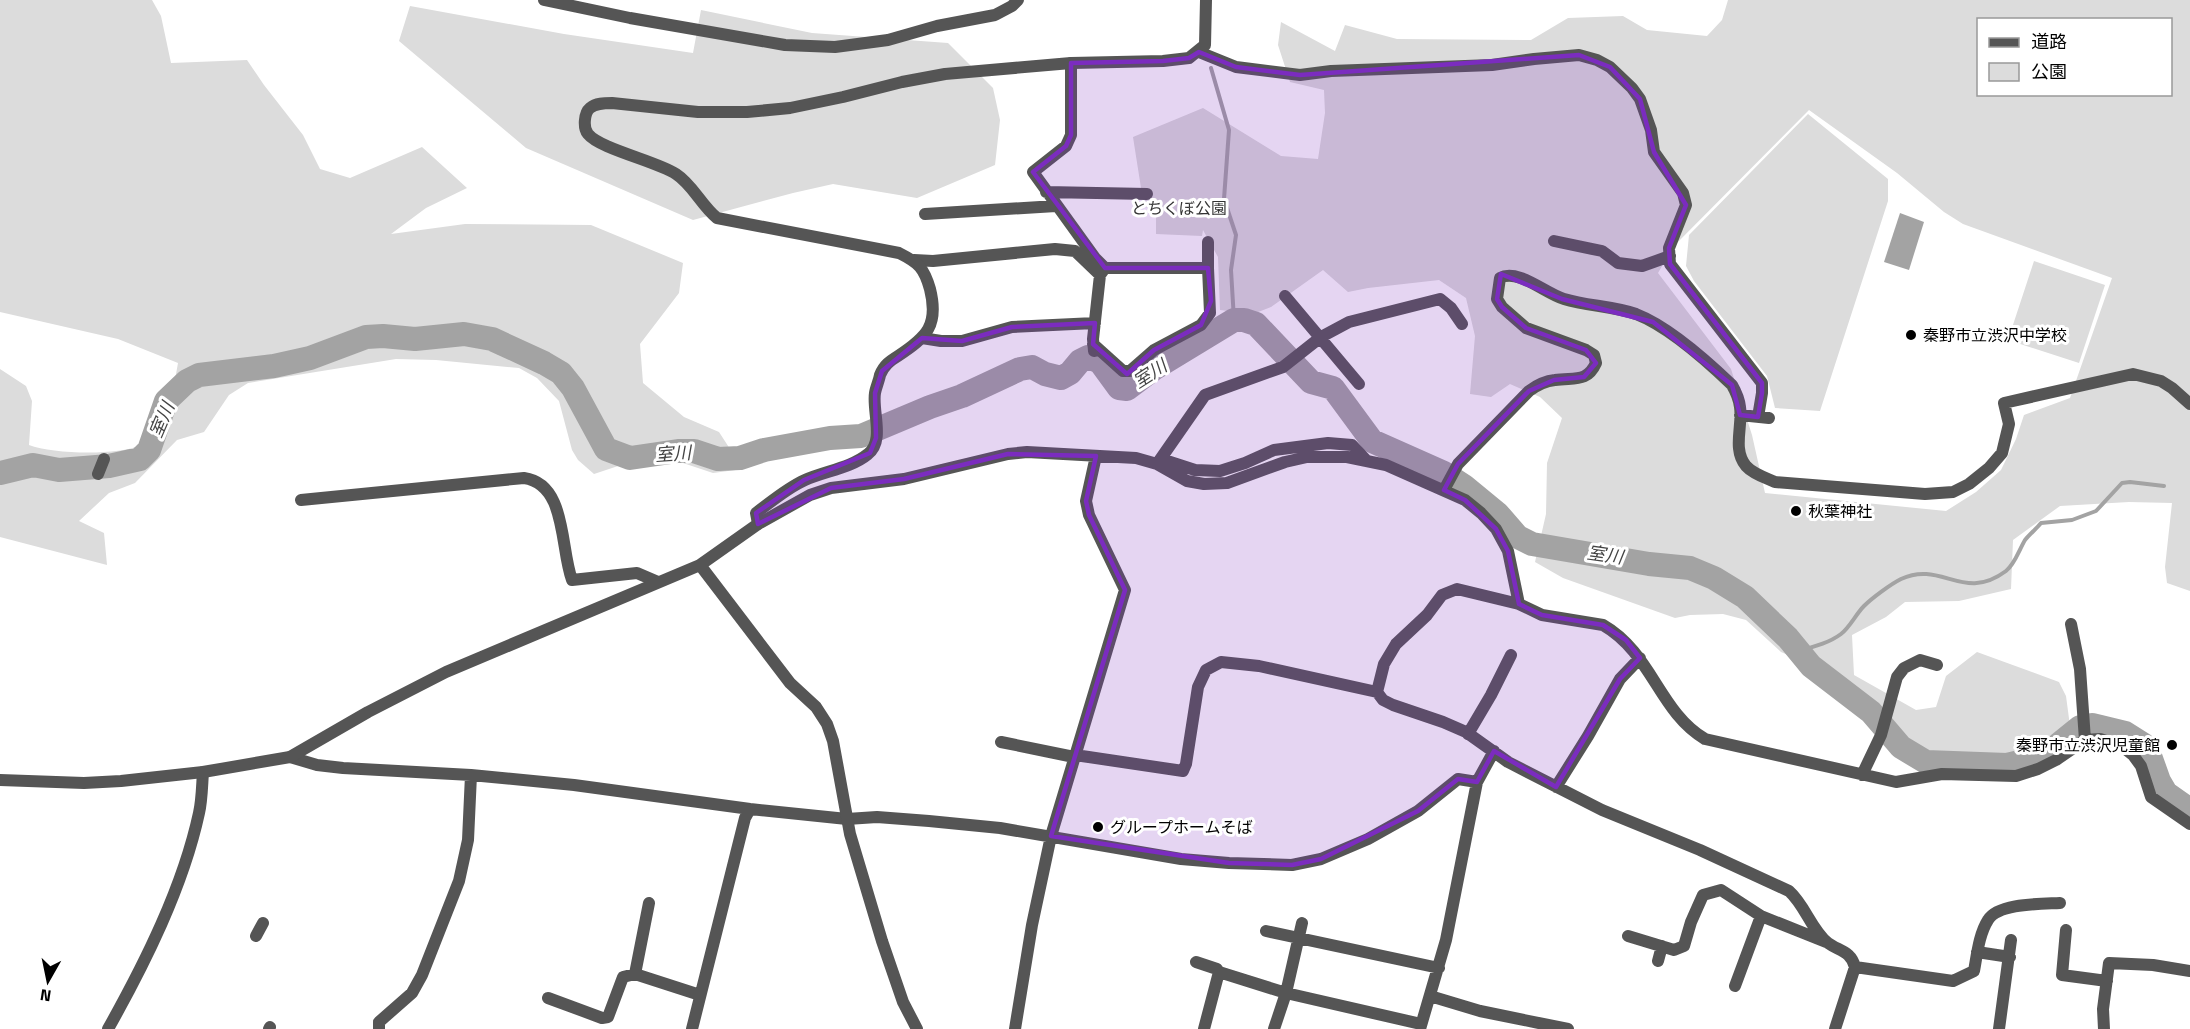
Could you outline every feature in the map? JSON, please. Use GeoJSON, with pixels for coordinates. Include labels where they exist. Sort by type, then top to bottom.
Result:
{"type":"FeatureCollection","features":[{"type":"Feature","properties":{"kind":"street"},"geometry":{"type":"LineString","coordinates":[[544,0],[785,45],[813,47],[865,44],[888,40],[937,26],[995,15],[1018,0]]}},
{"type":"Feature","properties":{"kind":"street"},"geometry":{"type":"LineString","coordinates":[[1206,0],[1205,45],[1189,58],[1163,61],[1071,63],[945,74],[902,81],[790,108],[747,112],[698,112],[600,103],[591,107],[587,112],[586,128],[593,138],[676,174],[686,182],[708,211],[717,218],[899,253],[914,260],[933,261],[1055,249],[1075,251],[1103,271],[1208,268]]}},
{"type":"Feature","properties":{"kind":"street"},"geometry":{"type":"LineString","coordinates":[[1199,52],[1236,67],[1300,75],[1353,70],[1492,65],[1578,55],[1597,60],[1610,67],[1640,99],[1651,130],[1654,152],[1683,193],[1686,205],[1669,248],[1670,264],[1762,383],[1763,417],[1740,415]]}},
{"type":"Feature","properties":{"kind":"street"},"geometry":{"type":"LineString","coordinates":[[1071,63],[1071,135],[1066,146],[1033,172],[1103,271],[1095,323],[1094,348],[1123,371],[1130,371],[1154,350],[1201,325],[1210,313],[1208,242]]}},
{"type":"Feature","properties":{"kind":"street"},"geometry":{"type":"LineString","coordinates":[[1046,192],[1147,194]]}},
{"type":"Feature","properties":{"kind":"street"},"geometry":{"type":"LineString","coordinates":[[925,214],[1056,206]]}},
{"type":"Feature","properties":{"kind":"street"},"geometry":{"type":"LineString","coordinates":[[1554,241],[1602,251],[1618,263],[1642,266],[1670,256]]}},
{"type":"Feature","properties":{"kind":"street"},"geometry":{"type":"LineString","coordinates":[[758,524],[756,513],[804,480],[857,461],[870,453],[876,438],[875,393],[882,371],[887,363],[922,338],[932,323],[933,305],[925,272],[914,260]]}},
{"type":"Feature","properties":{"kind":"street"},"geometry":{"type":"LineString","coordinates":[[1446,487],[1458,464],[1529,391],[1540,384],[1554,380],[1584,377],[1592,372],[1596,363],[1594,355],[1586,350],[1526,328],[1502,307],[1497,299],[1498,289],[1500,278],[1506,275],[1515,276],[1563,299],[1634,313],[1653,322],[1732,385],[1737,395],[1740,415],[1738,440],[1740,454],[1746,466],[1775,482],[1925,494],[1953,492],[1969,484],[1989,468],[2002,453],[2009,424],[2004,404],[2133,374],[2161,381],[2190,404]]}},
{"type":"Feature","properties":{"kind":"street"},"geometry":{"type":"LineString","coordinates":[[1285,296],[1359,384]]}},
{"type":"Feature","properties":{"kind":"street"},"geometry":{"type":"LineString","coordinates":[[1159,461],[1205,395],[1283,367],[1321,337],[1349,322],[1440,299],[1451,308],[1462,324]]}},
{"type":"Feature","properties":{"kind":"street"},"geometry":{"type":"LineString","coordinates":[[922,338],[962,341],[1012,327],[1095,323]]}},
{"type":"Feature","properties":{"kind":"street"},"geometry":{"type":"LineString","coordinates":[[0,780],[84,783],[203,772],[290,757],[368,712],[446,672],[700,565],[758,524],[810,495],[831,488],[904,479],[1008,453],[1027,452],[1159,461],[1187,481],[1204,484],[1227,483],[1285,462],[1307,457],[1366,460],[1386,465],[1446,487],[1481,513],[1496,529],[1508,551],[1519,604]]}},
{"type":"Feature","properties":{"kind":"street"},"geometry":{"type":"LineString","coordinates":[[1015,1029],[1032,925],[1051,836],[1125,590],[1089,515],[1086,501],[1096,456]]}},
{"type":"Feature","properties":{"kind":"street"},"geometry":{"type":"LineString","coordinates":[[98,474],[104,459]]}},
{"type":"Feature","properties":{"kind":"street"},"geometry":{"type":"LineString","coordinates":[[301,500],[524,478],[535,480],[544,486],[554,502],[572,580],[637,573],[658,582]]}},
{"type":"Feature","properties":{"kind":"street"},"geometry":{"type":"LineString","coordinates":[[700,565],[790,683],[816,707],[827,724],[833,741],[847,819],[882,941],[903,1002],[917,1029]]}},
{"type":"Feature","properties":{"kind":"street"},"geometry":{"type":"LineString","coordinates":[[1377,692],[1384,664],[1396,644],[1427,615],[1443,595],[1457,589],[1519,604],[1542,615],[1603,626],[1626,640],[1682,723],[1705,740],[1896,782],[1942,774],[2016,776],[2038,770],[2056,760],[2085,737],[2124,747],[2133,754],[2141,766],[2151,796],[2190,824]]}},
{"type":"Feature","properties":{"kind":"street"},"geometry":{"type":"LineString","coordinates":[[2071,624],[2080,669],[2085,737]]}},
{"type":"Feature","properties":{"kind":"street"},"geometry":{"type":"LineString","coordinates":[[1468,734],[1511,655]]}},
{"type":"Feature","properties":{"kind":"street"},"geometry":{"type":"LineString","coordinates":[[1556,787],[1620,680],[1640,658]]}},
{"type":"Feature","properties":{"kind":"street"},"geometry":{"type":"LineString","coordinates":[[1862,775],[1881,735],[1897,677],[1904,668],[1920,660],[1937,665]]}},
{"type":"Feature","properties":{"kind":"street"},"geometry":{"type":"LineString","coordinates":[[1001,742],[1075,756],[1183,771],[1198,687],[1206,670],[1221,662],[1259,666],[1377,692],[1383,700],[1393,705],[1443,722],[1468,734],[1508,762],[1602,810],[1700,850],[1789,891],[1797,898],[1827,943]]}},
{"type":"Feature","properties":{"kind":"street"},"geometry":{"type":"LineString","coordinates":[[1196,962],[1217,969],[1219,972],[1286,993],[1420,1027],[1446,940],[1477,782],[1494,751]]}},
{"type":"Feature","properties":{"kind":"street"},"geometry":{"type":"LineString","coordinates":[[290,757],[317,765],[343,768],[410,770],[574,784],[750,809],[847,819],[929,821],[1051,836],[1181,859],[1292,865],[1321,859],[1368,839],[1418,811],[1458,779],[1477,782]]}},
{"type":"Feature","properties":{"kind":"street"},"geometry":{"type":"LineString","coordinates":[[108,1029],[159,928],[180,876],[199,812],[203,772]]}},
{"type":"Feature","properties":{"kind":"street"},"geometry":{"type":"LineString","coordinates":[[379,1029],[379,1022],[412,993],[422,975],[459,881],[468,840],[471,775]]}},
{"type":"Feature","properties":{"kind":"street"},"geometry":{"type":"LineString","coordinates":[[692,1029],[745,818],[750,809]]}},
{"type":"Feature","properties":{"kind":"street"},"geometry":{"type":"LineString","coordinates":[[1628,936],[1674,950],[1684,946],[1691,922],[1703,895],[1721,890],[1761,916],[1848,953],[1855,967],[1835,1029]]}},
{"type":"Feature","properties":{"kind":"street"},"geometry":{"type":"LineString","coordinates":[[635,974],[649,903]]}},
{"type":"Feature","properties":{"kind":"street"},"geometry":{"type":"LineString","coordinates":[[1855,967],[1953,981],[1974,971],[1977,952],[1988,919],[2004,908],[2060,903]]}},
{"type":"Feature","properties":{"kind":"street"},"geometry":{"type":"LineString","coordinates":[[1735,986],[1761,916]]}},
{"type":"Feature","properties":{"kind":"street"},"geometry":{"type":"LineString","coordinates":[[256,936],[262,923]]}},
{"type":"Feature","properties":{"kind":"street"},"geometry":{"type":"LineString","coordinates":[[1274,1029],[1286,993],[1302,923]]}},
{"type":"Feature","properties":{"kind":"street"},"geometry":{"type":"LineString","coordinates":[[2066,930],[2062,975],[2107,981]]}},
{"type":"Feature","properties":{"kind":"street"},"geometry":{"type":"LineString","coordinates":[[1266,931],[1439,968]]}},
{"type":"Feature","properties":{"kind":"street"},"geometry":{"type":"LineString","coordinates":[[1999,1029],[2011,940]]}},
{"type":"Feature","properties":{"kind":"street"},"geometry":{"type":"LineString","coordinates":[[1658,961],[1662,946]]}},
{"type":"Feature","properties":{"kind":"street"},"geometry":{"type":"LineString","coordinates":[[1977,952],[2010,957]]}},
{"type":"Feature","properties":{"kind":"street"},"geometry":{"type":"LineString","coordinates":[[2104,1029],[2103,1009],[2109,963],[2153,965],[2190,971]]}},
{"type":"Feature","properties":{"kind":"street"},"geometry":{"type":"LineString","coordinates":[[1204,1029],[1219,972]]}},
{"type":"Feature","properties":{"kind":"street"},"geometry":{"type":"LineString","coordinates":[[548,998],[602,1018],[608,1017],[623,977],[635,974],[700,995]]}},
{"type":"Feature","properties":{"kind":"street"},"geometry":{"type":"LineString","coordinates":[[1431,996],[1479,1011],[1568,1029]]}},
{"type":"Feature","properties":{"kind":"highlighted area"},"geometry":{"type":"Polygon","coordinates":[[[1199,52],[1236,67],[1300,75],[1579,55],[1610,67],[1640,99],[1654,152],[1686,205],[1669,248],[1670,264],[1762,383],[1762,393],[1758,417],[1740,415],[1732,385],[1653,322],[1562,299],[1501,274],[1497,299],[1502,307],[1526,328],[1586,350],[1596,363],[1584,377],[1554,380],[1529,391],[1458,464],[1444,490],[1465,500],[1496,529],[1508,551],[1519,604],[1542,615],[1603,625],[1626,640],[1640,658],[1620,679],[1556,787],[1494,751],[1477,782],[1458,779],[1418,811],[1321,859],[1292,865],[1229,863],[1051,836],[1125,590],[1089,515],[1086,501],[1096,456],[1008,454],[904,479],[831,488],[758,524],[756,513],[804,480],[870,453],[876,438],[875,393],[882,371],[922,338],[962,341],[1012,327],[1095,323],[1093,344],[1127,374],[1154,350],[1201,325],[1211,301],[1208,268],[1105,268],[1033,172],[1066,146],[1071,135],[1071,63],[1163,61],[1189,58],[1199,52]]]}},
{"type":"Feature","properties":{"kind":"green space"},"geometry":{"type":"Polygon","coordinates":[[[0,0],[152,0],[161,16],[171,63],[247,60],[303,135],[320,169],[350,178],[422,147],[467,188],[426,208],[391,234],[465,224],[591,225],[683,263],[679,293],[640,344],[643,383],[684,417],[719,432],[743,469],[713,473],[680,462],[621,465],[594,474],[578,460],[572,450],[559,401],[537,378],[519,368],[436,360],[396,359],[248,383],[229,395],[204,432],[177,440],[135,483],[109,493],[79,521],[104,533],[107,565],[0,537],[0,369],[26,386],[32,401],[29,445],[69,452],[101,452],[130,449],[141,445],[167,424],[178,363],[118,339],[0,312],[0,0]]]}},
{"type":"Feature","properties":{"kind":"green space","name":"とちくぼ公園"},"geometry":{"type":"Polygon","coordinates":[[[1728,0],[2190,0],[2190,591],[2167,583],[2165,567],[2172,503],[2129,502],[2060,506],[2013,540],[2011,589],[1959,601],[1905,602],[1886,617],[1852,635],[1854,675],[1916,710],[1936,707],[1946,676],[1977,652],[2059,682],[2066,696],[2070,726],[2008,756],[1929,751],[1912,743],[1847,681],[1781,652],[1746,620],[1723,614],[1675,618],[1563,578],[1535,562],[1546,514],[1547,463],[1562,418],[1540,397],[1510,384],[1491,397],[1470,394],[1475,336],[1466,298],[1439,280],[1348,292],[1323,270],[1271,307],[1253,314],[1220,310],[1218,257],[1203,230],[1202,236],[1156,234],[1156,209],[1144,207],[1133,137],[1203,108],[1281,156],[1318,159],[1325,113],[1324,90],[1290,82],[1278,45],[1281,22],[1335,51],[1345,25],[1397,39],[1531,40],[1568,18],[1623,16],[1647,30],[1707,36],[1722,20],[1728,0]],[[1809,110],[1673,247],[1658,273],[1731,369],[1752,435],[1765,493],[1946,511],[1976,492],[2001,470],[2016,439],[2024,415],[2070,398],[2112,278],[1963,224],[1944,212],[1897,173],[1809,110]]]}},
{"type":"Feature","properties":{"kind":"green space"},"geometry":{"type":"Polygon","coordinates":[[[410,6],[564,34],[693,53],[701,10],[812,33],[948,43],[993,88],[1000,120],[995,165],[917,198],[833,184],[693,220],[526,148],[399,41],[410,6]]]}},
{"type":"Feature","properties":{"kind":"green space"},"geometry":{"type":"Polygon","coordinates":[[[1808,114],[1888,179],[1888,201],[1820,411],[1775,408],[1767,376],[1694,281],[1686,266],[1689,235],[1808,114]]]}},
{"type":"Feature","properties":{"kind":"green space"},"geometry":{"type":"Polygon","coordinates":[[[2034,261],[2105,285],[2079,363],[2008,340],[2034,261]]]}},
{"type":"Feature","properties":{"kind":"shaded area"},"geometry":{"type":"Polygon","coordinates":[[[1900,213],[1924,222],[1909,270],[1884,262],[1900,213]]]}},
{"type":"Feature","properties":{"kind":"waterway"},"geometry":{"type":"LineString","coordinates":[[1211,68],[1229,130],[1224,199],[1236,235],[1231,270],[1234,320]]}},
{"type":"Feature","properties":{"kind":"waterway","name":"室川"},"geometry":{"type":"LineString","coordinates":[[0,473],[33,465],[59,470],[109,466],[140,459],[149,450],[166,401],[187,381],[199,375],[274,366],[310,358],[366,337],[415,339],[464,334],[492,339],[561,373],[573,388],[606,449],[630,458],[694,451],[718,459],[740,458],[764,450],[830,438],[861,436],[962,396],[1020,369],[1032,367],[1045,374],[1061,378],[1088,357],[1100,362],[1119,388],[1127,389],[1155,368],[1234,320],[1244,320],[1256,324],[1311,382],[1333,388],[1372,441],[1444,473],[1464,486],[1498,514],[1518,537],[1532,544],[1649,564],[1690,568],[1714,578],[1745,597],[1788,638],[1811,666],[1871,712],[1901,747],[1926,762],[2007,765],[2049,752],[2080,727],[2092,725],[2125,733],[2144,745],[2166,793],[2190,810]]}},
{"type":"Feature","properties":{"kind":"waterway"},"geometry":{"type":"LineString","coordinates":[[1799,651],[1841,634],[1867,603],[1901,579],[1929,574],[1965,583],[1991,580],[2009,568],[2025,540],[2041,523],[2072,520],[2096,511],[2122,483],[2164,486]]}},
{"type":"Feature","properties":{"kind":"place","name":"秦野市立渋沢中学校"},"geometry":{"type":"Point","coordinates":[1911,335]}},
{"type":"Feature","properties":{"kind":"place","name":"秋葉神社"},"geometry":{"type":"Point","coordinates":[1796,511]}},
{"type":"Feature","properties":{"kind":"place","name":"秦野市立渋沢児童館"},"geometry":{"type":"Point","coordinates":[2172,745]}},
{"type":"Feature","properties":{"kind":"place","name":"グループホームそば"},"geometry":{"type":"Point","coordinates":[1098,827]}}]}
